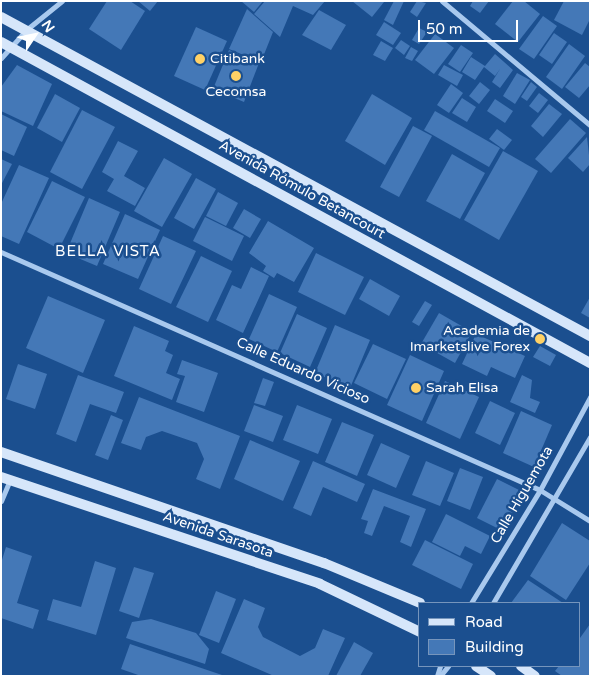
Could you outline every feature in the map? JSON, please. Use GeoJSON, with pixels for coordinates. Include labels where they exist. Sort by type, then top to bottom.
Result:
{"type":"FeatureCollection","features":[{"type":"Feature","properties":{"kind":"main road","name":"Avenida Rómulo Betancourt"},"geometry":{"type":"LineString","coordinates":[[1,17],[590,336]]}},
{"type":"Feature","properties":{"kind":"main road","name":"Avenida Rómulo Betancourt"},"geometry":{"type":"LineString","coordinates":[[6,44],[590,362]]}},
{"type":"Feature","properties":{"kind":"main road","name":"Avenida Sarasota"},"geometry":{"type":"LineString","coordinates":[[1,452],[318,561],[418,602]]}},
{"type":"Feature","properties":{"kind":"main road","name":"Avenida Sarasota"},"geometry":{"type":"LineString","coordinates":[[6,478],[320,584],[418,631]]}},
{"type":"Feature","properties":{"kind":"main road"},"geometry":{"type":"LineString","coordinates":[[478,667],[491,676]]}},
{"type":"Feature","properties":{"kind":"main road"},"geometry":{"type":"LineString","coordinates":[[522,667],[534,676]]}},
{"type":"Feature","properties":{"kind":"street"},"geometry":{"type":"LineString","coordinates":[[1,58],[6,44],[62,1]]}},
{"type":"Feature","properties":{"kind":"street"},"geometry":{"type":"LineString","coordinates":[[442,1],[590,125]]}},
{"type":"Feature","properties":{"kind":"street","name":"Calle Eduardo Vicioso"},"geometry":{"type":"LineString","coordinates":[[1,252],[540,490],[590,521]]}},
{"type":"Feature","properties":{"kind":"street","name":"Calle Higuemota"},"geometry":{"type":"LineString","coordinates":[[472,602],[540,490],[590,397]]}},
{"type":"Feature","properties":{"kind":"street"},"geometry":{"type":"LineString","coordinates":[[494,602],[556,500],[590,437]]}},
{"type":"Feature","properties":{"kind":"street"},"geometry":{"type":"LineString","coordinates":[[1,501],[6,478]]}},
{"type":"Feature","properties":{"kind":"building"},"geometry":{"type":"Polygon","coordinates":[[[107,1],[130,1],[145,11],[121,50],[89,29],[107,1]]]}},
{"type":"Feature","properties":{"kind":"building"},"geometry":{"type":"Polygon","coordinates":[[[138,1],[158,1],[150,11],[138,1]]]}},
{"type":"Feature","properties":{"kind":"building"},"geometry":{"type":"Polygon","coordinates":[[[241,1],[263,1],[254,12],[241,1]]]}},
{"type":"Feature","properties":{"kind":"building"},"geometry":{"type":"Polygon","coordinates":[[[265,1],[325,1],[313,15],[293,6],[280,37],[254,14],[265,1]]]}},
{"type":"Feature","properties":{"kind":"building"},"geometry":{"type":"Polygon","coordinates":[[[352,1],[383,1],[384,2],[372,17],[352,1]]]}},
{"type":"Feature","properties":{"kind":"building"},"geometry":{"type":"Polygon","coordinates":[[[394,1],[404,1],[393,25],[384,20],[394,1]]]}},
{"type":"Feature","properties":{"kind":"building"},"geometry":{"type":"Polygon","coordinates":[[[417,1],[426,3],[417,17],[410,12],[417,1]]]}},
{"type":"Feature","properties":{"kind":"building"},"geometry":{"type":"Polygon","coordinates":[[[473,1],[489,1],[480,13],[470,6],[473,1]]]}},
{"type":"Feature","properties":{"kind":"building"},"geometry":{"type":"Polygon","coordinates":[[[513,1],[524,1],[540,14],[518,42],[495,24],[513,1]]]}},
{"type":"Feature","properties":{"kind":"building"},"geometry":{"type":"Polygon","coordinates":[[[564,1],[590,1],[590,19],[582,35],[554,20],[564,1]]]}},
{"type":"Feature","properties":{"kind":"building"},"geometry":{"type":"Polygon","coordinates":[[[247,9],[273,32],[261,62],[229,49],[247,9]]]}},
{"type":"Feature","properties":{"kind":"building"},"geometry":{"type":"Polygon","coordinates":[[[319,10],[346,25],[331,50],[302,35],[319,10]]]}},
{"type":"Feature","properties":{"kind":"building"},"geometry":{"type":"Polygon","coordinates":[[[543,16],[557,26],[534,59],[519,49],[543,16]]]}},
{"type":"Feature","properties":{"kind":"building"},"geometry":{"type":"Polygon","coordinates":[[[384,22],[401,33],[393,45],[376,35],[384,22]]]}},
{"type":"Feature","properties":{"kind":"building","name":"Citibank"},"geometry":{"type":"Polygon","coordinates":[[[196,27],[227,41],[205,90],[174,76],[196,27]]]}},
{"type":"Feature","properties":{"kind":"building"},"geometry":{"type":"Polygon","coordinates":[[[419,28],[427,32],[419,44],[412,40],[419,28]]]}},
{"type":"Feature","properties":{"kind":"building"},"geometry":{"type":"Polygon","coordinates":[[[554,33],[567,42],[552,64],[539,55],[554,33]]]}},
{"type":"Feature","properties":{"kind":"building"},"geometry":{"type":"Polygon","coordinates":[[[435,34],[454,48],[434,74],[415,60],[435,34]]]}},
{"type":"Feature","properties":{"kind":"building"},"geometry":{"type":"Polygon","coordinates":[[[401,40],[410,46],[404,55],[395,48],[401,40]]]}},
{"type":"Feature","properties":{"kind":"building"},"geometry":{"type":"Polygon","coordinates":[[[381,41],[393,48],[385,61],[373,55],[381,41]]]}},
{"type":"Feature","properties":{"kind":"building"},"geometry":{"type":"Polygon","coordinates":[[[569,44],[585,56],[562,89],[546,77],[569,44]]]}},
{"type":"Feature","properties":{"kind":"building"},"geometry":{"type":"Polygon","coordinates":[[[461,45],[473,53],[460,72],[448,64],[461,45]]]}},
{"type":"Feature","properties":{"kind":"building"},"geometry":{"type":"Polygon","coordinates":[[[411,47],[418,51],[412,61],[405,58],[411,47]]]}},
{"type":"Feature","properties":{"kind":"building","name":"Cecomsa"},"geometry":{"type":"Polygon","coordinates":[[[229,50],[259,63],[244,102],[213,89],[229,50]]]}},
{"type":"Feature","properties":{"kind":"building"},"geometry":{"type":"Polygon","coordinates":[[[495,54],[513,70],[500,88],[492,82],[500,69],[495,76],[484,67],[475,80],[462,72],[471,57],[485,66],[495,54]]]}},
{"type":"Feature","properties":{"kind":"building"},"geometry":{"type":"Polygon","coordinates":[[[585,63],[590,67],[590,85],[579,98],[565,87],[585,63]]]}},
{"type":"Feature","properties":{"kind":"building"},"geometry":{"type":"Polygon","coordinates":[[[17,65],[52,84],[33,126],[1,111],[1,87],[17,65]]]}},
{"type":"Feature","properties":{"kind":"building"},"geometry":{"type":"Polygon","coordinates":[[[444,65],[463,75],[457,86],[438,75],[444,65]]]}},
{"type":"Feature","properties":{"kind":"building"},"geometry":{"type":"Polygon","coordinates":[[[517,73],[530,80],[515,104],[503,96],[517,73]]]}},
{"type":"Feature","properties":{"kind":"building"},"geometry":{"type":"Polygon","coordinates":[[[480,82],[490,90],[479,104],[469,96],[480,82]]]}},
{"type":"Feature","properties":{"kind":"building"},"geometry":{"type":"Polygon","coordinates":[[[531,82],[537,87],[527,101],[521,97],[531,82]]]}},
{"type":"Feature","properties":{"kind":"building"},"geometry":{"type":"Polygon","coordinates":[[[451,84],[463,93],[449,113],[437,105],[451,84]]]}},
{"type":"Feature","properties":{"kind":"building"},"geometry":{"type":"Polygon","coordinates":[[[539,93],[548,100],[538,113],[529,106],[539,93]]]}},
{"type":"Feature","properties":{"kind":"building"},"geometry":{"type":"Polygon","coordinates":[[[55,94],[80,108],[62,142],[37,128],[55,94]]]}},
{"type":"Feature","properties":{"kind":"building"},"geometry":{"type":"Polygon","coordinates":[[[372,94],[412,118],[385,165],[345,141],[372,94]]]}},
{"type":"Feature","properties":{"kind":"building"},"geometry":{"type":"Polygon","coordinates":[[[462,98],[476,107],[467,122],[452,113],[462,98]]]}},
{"type":"Feature","properties":{"kind":"building"},"geometry":{"type":"Polygon","coordinates":[[[495,99],[513,111],[505,123],[487,111],[495,99]]]}},
{"type":"Feature","properties":{"kind":"building"},"geometry":{"type":"Polygon","coordinates":[[[549,104],[562,114],[543,137],[531,126],[549,104]]]}},
{"type":"Feature","properties":{"kind":"building"},"geometry":{"type":"Polygon","coordinates":[[[82,110],[115,127],[82,189],[50,172],[82,110]]]}},
{"type":"Feature","properties":{"kind":"building"},"geometry":{"type":"Polygon","coordinates":[[[435,111],[500,148],[489,167],[424,130],[435,111]]]}},
{"type":"Feature","properties":{"kind":"building"},"geometry":{"type":"Polygon","coordinates":[[[1,114],[27,127],[14,156],[1,150],[1,114]]]}},
{"type":"Feature","properties":{"kind":"building"},"geometry":{"type":"Polygon","coordinates":[[[570,119],[586,133],[551,173],[535,159],[570,119]]]}},
{"type":"Feature","properties":{"kind":"building"},"geometry":{"type":"Polygon","coordinates":[[[413,126],[432,136],[399,197],[380,187],[413,126]]]}},
{"type":"Feature","properties":{"kind":"building"},"geometry":{"type":"Polygon","coordinates":[[[497,129],[512,140],[504,150],[489,139],[497,129]]]}},
{"type":"Feature","properties":{"kind":"building"},"geometry":{"type":"Polygon","coordinates":[[[587,137],[590,164],[583,172],[568,158],[587,137]]]}},
{"type":"Feature","properties":{"kind":"building"},"geometry":{"type":"Polygon","coordinates":[[[118,141],[138,151],[124,176],[145,188],[135,206],[107,191],[114,179],[102,172],[118,141]]]}},
{"type":"Feature","properties":{"kind":"building"},"geometry":{"type":"Polygon","coordinates":[[[503,151],[538,171],[499,240],[464,220],[503,151]]]}},
{"type":"Feature","properties":{"kind":"building"},"geometry":{"type":"Polygon","coordinates":[[[452,154],[485,173],[460,219],[426,201],[452,154]]]}},
{"type":"Feature","properties":{"kind":"building"},"geometry":{"type":"Polygon","coordinates":[[[164,158],[192,174],[162,227],[134,211],[164,158]]]}},
{"type":"Feature","properties":{"kind":"building"},"geometry":{"type":"Polygon","coordinates":[[[1,159],[12,164],[1,185],[1,159]]]}},
{"type":"Feature","properties":{"kind":"building"},"geometry":{"type":"Polygon","coordinates":[[[19,165],[49,178],[19,244],[1,236],[1,204],[19,165]]]}},
{"type":"Feature","properties":{"kind":"building"},"geometry":{"type":"Polygon","coordinates":[[[196,178],[216,189],[194,229],[174,218],[196,178]]]}},
{"type":"Feature","properties":{"kind":"building"},"geometry":{"type":"Polygon","coordinates":[[[52,181],[85,197],[59,249],[27,232],[52,181]]]}},
{"type":"Feature","properties":{"kind":"building"},"geometry":{"type":"Polygon","coordinates":[[[218,192],[238,203],[226,226],[206,216],[218,192]]]}},
{"type":"Feature","properties":{"kind":"building"},"geometry":{"type":"Polygon","coordinates":[[[89,198],[120,212],[97,266],[66,253],[89,198]]]}},
{"type":"Feature","properties":{"kind":"building"},"geometry":{"type":"Polygon","coordinates":[[[244,209],[261,219],[250,238],[233,228],[244,209]]]}},
{"type":"Feature","properties":{"kind":"building"},"geometry":{"type":"Polygon","coordinates":[[[125,214],[160,230],[138,279],[103,264],[125,214]]]}},
{"type":"Feature","properties":{"kind":"building"},"geometry":{"type":"Polygon","coordinates":[[[205,217],[244,236],[232,261],[193,241],[205,217]]]}},
{"type":"Feature","properties":{"kind":"building"},"geometry":{"type":"Polygon","coordinates":[[[268,221],[314,248],[294,282],[277,273],[274,278],[263,271],[266,266],[249,253],[268,221]]]}},
{"type":"Feature","properties":{"kind":"building"},"geometry":{"type":"Polygon","coordinates":[[[163,236],[196,251],[171,304],[139,289],[163,236]]]}},
{"type":"Feature","properties":{"kind":"building"},"geometry":{"type":"Polygon","coordinates":[[[316,253],[364,277],[345,315],[298,292],[316,253]]]}},
{"type":"Feature","properties":{"kind":"building"},"geometry":{"type":"Polygon","coordinates":[[[201,256],[232,271],[208,322],[176,307],[201,256]]]}},
{"type":"Feature","properties":{"kind":"building"},"geometry":{"type":"Polygon","coordinates":[[[251,267],[269,276],[243,333],[216,320],[232,285],[241,289],[251,267]]]}},
{"type":"Feature","properties":{"kind":"building"},"geometry":{"type":"Polygon","coordinates":[[[370,279],[400,296],[389,316],[359,299],[370,279]]]}},
{"type":"Feature","properties":{"kind":"building"},"geometry":{"type":"Polygon","coordinates":[[[269,294],[297,307],[277,352],[249,339],[269,294]]]}},
{"type":"Feature","properties":{"kind":"building"},"geometry":{"type":"Polygon","coordinates":[[[48,296],[105,320],[83,373],[26,348],[48,296]]]}},
{"type":"Feature","properties":{"kind":"building"},"geometry":{"type":"Polygon","coordinates":[[[590,297],[590,318],[581,313],[590,297]]]}},
{"type":"Feature","properties":{"kind":"building"},"geometry":{"type":"Polygon","coordinates":[[[425,301],[432,305],[419,326],[412,322],[425,301]]]}},
{"type":"Feature","properties":{"kind":"building"},"geometry":{"type":"Polygon","coordinates":[[[439,313],[472,332],[455,363],[421,344],[439,313]]]}},
{"type":"Feature","properties":{"kind":"building"},"geometry":{"type":"Polygon","coordinates":[[[297,314],[327,328],[310,367],[280,353],[297,314]]]}},
{"type":"Feature","properties":{"kind":"building"},"geometry":{"type":"Polygon","coordinates":[[[335,325],[370,340],[350,388],[315,373],[335,325]]]}},
{"type":"Feature","properties":{"kind":"building"},"geometry":{"type":"Polygon","coordinates":[[[134,326],[169,341],[165,351],[173,355],[166,373],[180,379],[172,400],[114,376],[134,326]]]}},
{"type":"Feature","properties":{"kind":"building"},"geometry":{"type":"Polygon","coordinates":[[[476,334],[525,356],[515,378],[491,367],[487,376],[462,364],[476,334]]]}},
{"type":"Feature","properties":{"kind":"building"},"geometry":{"type":"Polygon","coordinates":[[[373,344],[406,359],[387,399],[354,383],[373,344]]]}},
{"type":"Feature","properties":{"kind":"building"},"geometry":{"type":"Polygon","coordinates":[[[540,346],[556,355],[550,366],[533,357],[540,346]]]}},
{"type":"Feature","properties":{"kind":"building","name":"Sarah Elisa"},"geometry":{"type":"Polygon","coordinates":[[[410,355],[444,371],[422,421],[387,405],[410,355]]]}},
{"type":"Feature","properties":{"kind":"building"},"geometry":{"type":"Polygon","coordinates":[[[182,360],[218,373],[204,412],[176,402],[185,376],[177,374],[182,360]]]}},
{"type":"Feature","properties":{"kind":"building"},"geometry":{"type":"Polygon","coordinates":[[[18,364],[47,374],[35,409],[6,399],[18,364]]]}},
{"type":"Feature","properties":{"kind":"building"},"geometry":{"type":"Polygon","coordinates":[[[78,375],[124,392],[116,413],[90,404],[76,442],[56,434],[78,375]]]}},
{"type":"Feature","properties":{"kind":"building"},"geometry":{"type":"Polygon","coordinates":[[[522,375],[532,380],[530,398],[540,402],[535,413],[510,402],[522,375]]]}},
{"type":"Feature","properties":{"kind":"building"},"geometry":{"type":"Polygon","coordinates":[[[263,378],[274,382],[265,406],[254,403],[263,378]]]}},
{"type":"Feature","properties":{"kind":"building"},"geometry":{"type":"Polygon","coordinates":[[[445,381],[479,397],[460,439],[426,423],[445,381]]]}},
{"type":"Feature","properties":{"kind":"building"},"geometry":{"type":"Polygon","coordinates":[[[139,397],[240,436],[220,489],[196,479],[204,459],[197,443],[162,431],[146,437],[141,450],[121,443],[139,397]]]}},
{"type":"Feature","properties":{"kind":"building"},"geometry":{"type":"Polygon","coordinates":[[[490,401],[515,413],[500,445],[475,433],[490,401]]]}},
{"type":"Feature","properties":{"kind":"building"},"geometry":{"type":"Polygon","coordinates":[[[254,405],[283,416],[273,442],[244,431],[254,405]]]}},
{"type":"Feature","properties":{"kind":"building"},"geometry":{"type":"Polygon","coordinates":[[[297,405],[332,419],[318,454],[283,440],[297,405]]]}},
{"type":"Feature","properties":{"kind":"building"},"geometry":{"type":"Polygon","coordinates":[[[521,411],[552,425],[534,467],[503,453],[521,411]]]}},
{"type":"Feature","properties":{"kind":"building"},"geometry":{"type":"Polygon","coordinates":[[[111,415],[123,420],[108,460],[95,455],[111,415]]]}},
{"type":"Feature","properties":{"kind":"building"},"geometry":{"type":"Polygon","coordinates":[[[342,422],[374,435],[357,476],[325,462],[342,422]]]}},
{"type":"Feature","properties":{"kind":"building"},"geometry":{"type":"Polygon","coordinates":[[[250,440],[300,461],[283,501],[234,479],[250,440]]]}},
{"type":"Feature","properties":{"kind":"building"},"geometry":{"type":"Polygon","coordinates":[[[381,443],[410,456],[396,488],[367,475],[381,443]]]}},
{"type":"Feature","properties":{"kind":"building"},"geometry":{"type":"Polygon","coordinates":[[[313,461],[365,484],[357,502],[323,487],[311,516],[293,508],[313,461]]]}},
{"type":"Feature","properties":{"kind":"building"},"geometry":{"type":"Polygon","coordinates":[[[426,461],[454,473],[440,506],[412,495],[426,461]]]}},
{"type":"Feature","properties":{"kind":"building"},"geometry":{"type":"Polygon","coordinates":[[[460,468],[483,477],[470,510],[447,501],[460,468]]]}},
{"type":"Feature","properties":{"kind":"building"},"geometry":{"type":"Polygon","coordinates":[[[497,479],[523,492],[503,531],[477,518],[497,479]]]}},
{"type":"Feature","properties":{"kind":"building"},"geometry":{"type":"Polygon","coordinates":[[[373,489],[426,509],[411,547],[400,542],[410,516],[384,506],[372,536],[364,533],[368,521],[361,519],[373,489]]]}},
{"type":"Feature","properties":{"kind":"building"},"geometry":{"type":"Polygon","coordinates":[[[446,514],[490,536],[481,554],[465,546],[460,556],[432,542],[446,514]]]}},
{"type":"Feature","properties":{"kind":"building"},"geometry":{"type":"Polygon","coordinates":[[[562,523],[590,541],[590,563],[566,600],[530,576],[562,523]]]}},
{"type":"Feature","properties":{"kind":"building"},"geometry":{"type":"Polygon","coordinates":[[[425,540],[473,564],[461,589],[412,565],[425,540]]]}},
{"type":"Feature","properties":{"kind":"building"},"geometry":{"type":"Polygon","coordinates":[[[6,547],[32,556],[17,603],[39,610],[33,629],[1,618],[1,563],[6,547]]]}},
{"type":"Feature","properties":{"kind":"building"},"geometry":{"type":"Polygon","coordinates":[[[95,561],[116,568],[96,635],[47,620],[53,599],[81,607],[95,561]]]}},
{"type":"Feature","properties":{"kind":"building"},"geometry":{"type":"Polygon","coordinates":[[[134,567],[154,573],[139,618],[119,611],[134,567]]]}},
{"type":"Feature","properties":{"kind":"building"},"geometry":{"type":"Polygon","coordinates":[[[528,580],[561,602],[512,602],[528,580]]]}},
{"type":"Feature","properties":{"kind":"building"},"geometry":{"type":"Polygon","coordinates":[[[216,591],[236,599],[219,643],[199,635],[216,591]]]}},
{"type":"Feature","properties":{"kind":"building"},"geometry":{"type":"Polygon","coordinates":[[[244,599],[265,608],[258,627],[263,637],[300,656],[315,648],[323,629],[345,638],[328,676],[274,676],[221,653],[244,599]]]}},
{"type":"Feature","properties":{"kind":"building"},"geometry":{"type":"Polygon","coordinates":[[[151,619],[196,633],[209,649],[205,664],[126,638],[132,622],[151,619]]]}},
{"type":"Feature","properties":{"kind":"building"},"geometry":{"type":"Polygon","coordinates":[[[590,624],[590,676],[562,676],[555,671],[558,667],[581,667],[581,637],[590,624]]]}},
{"type":"Feature","properties":{"kind":"building"},"geometry":{"type":"Polygon","coordinates":[[[354,642],[373,653],[360,676],[336,676],[354,642]]]}},
{"type":"Feature","properties":{"kind":"building"},"geometry":{"type":"Polygon","coordinates":[[[130,644],[222,676],[141,676],[121,669],[130,644]]]}},
{"type":"Feature","properties":{"kind":"place","name":"Citibank"},"geometry":{"type":"Point","coordinates":[200,59]}},
{"type":"Feature","properties":{"kind":"place","name":"Cecomsa"},"geometry":{"type":"Point","coordinates":[236,76]}},
{"type":"Feature","properties":{"kind":"place","name":"Academia de Imarketslive Forex"},"geometry":{"type":"Point","coordinates":[540,339]}},
{"type":"Feature","properties":{"kind":"place","name":"Sarah Elisa"},"geometry":{"type":"Point","coordinates":[416,388]}},
{"type":"Feature","properties":{"kind":"district","name":"BELLA VISTA"},"geometry":{"type":"Point","coordinates":[108,252]}}]}
